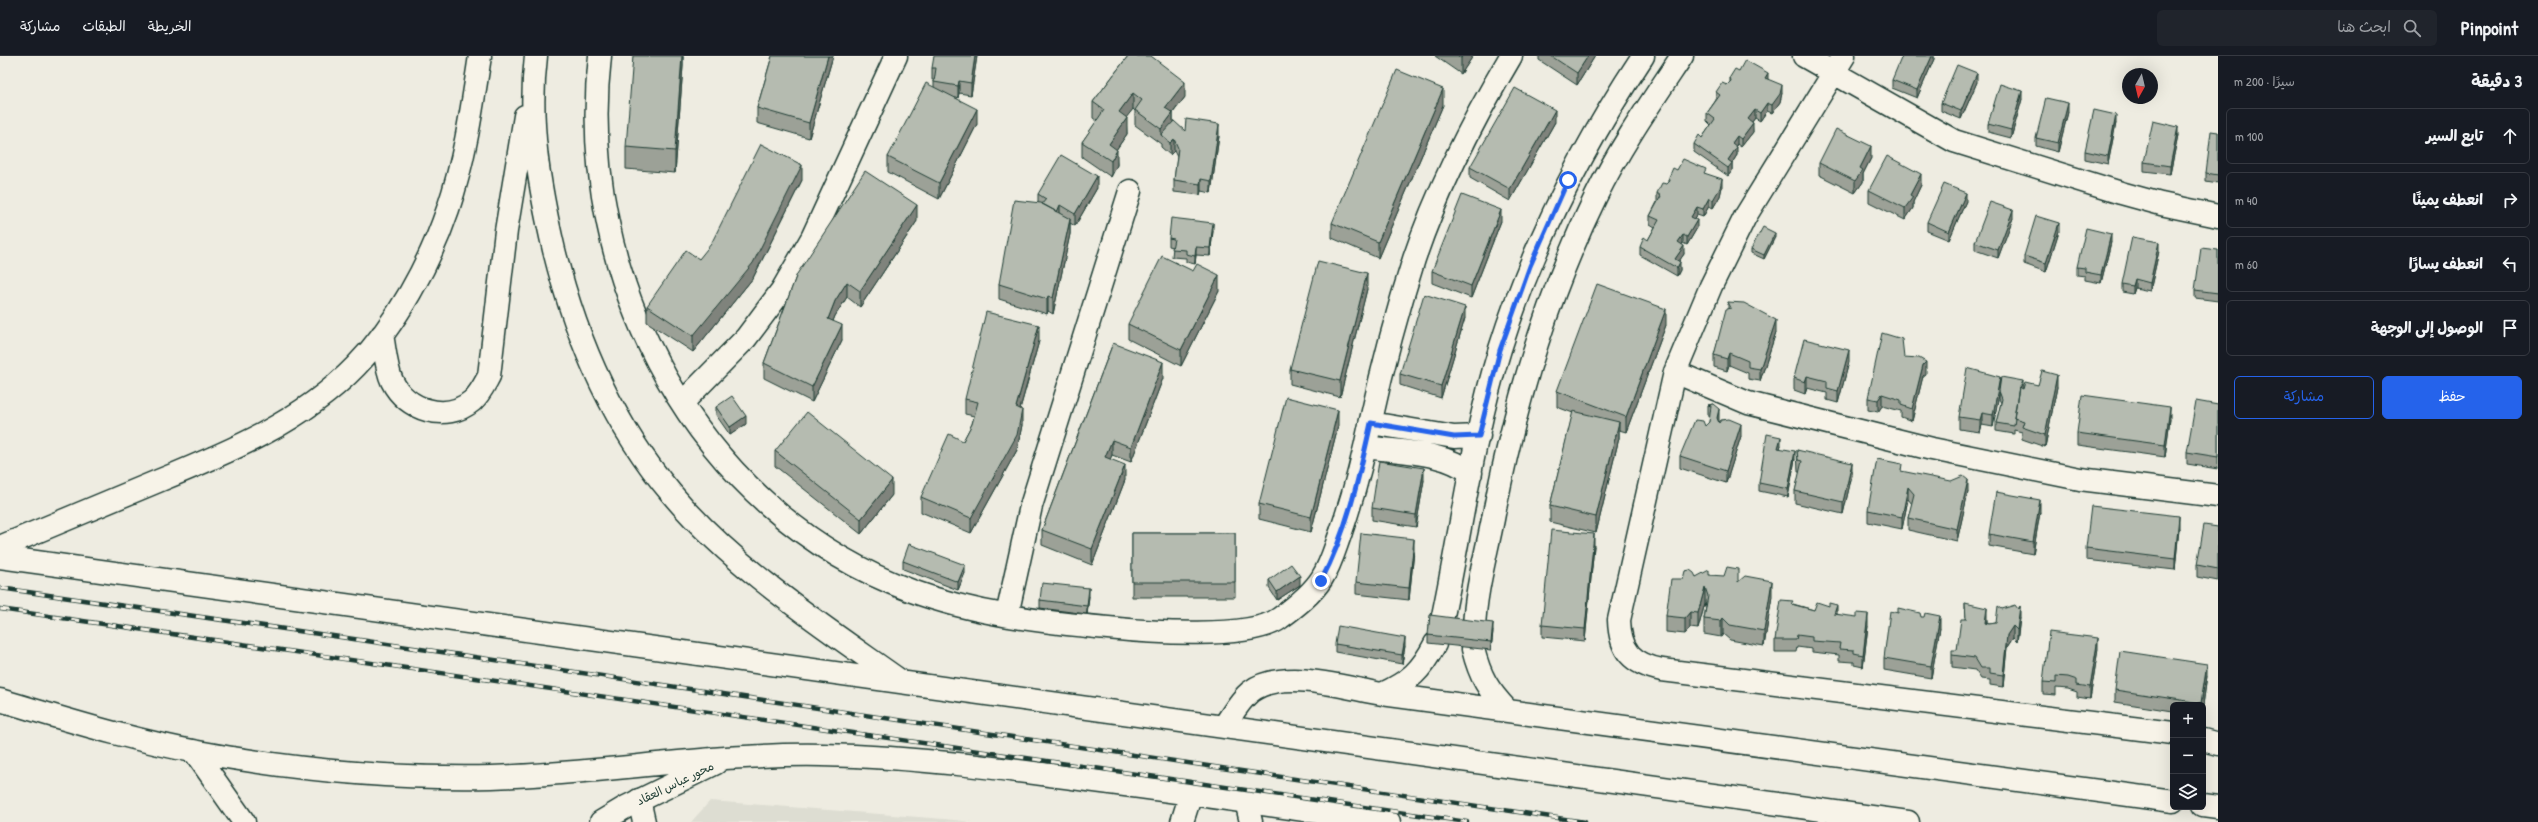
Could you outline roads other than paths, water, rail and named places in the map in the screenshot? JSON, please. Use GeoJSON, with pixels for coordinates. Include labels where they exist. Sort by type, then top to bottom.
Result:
{"type":"FeatureCollection","features":[{"type":"Feature","properties":{"kind":"street"},"geometry":{"type":"LineString","coordinates":[[0,547],[192,468],[244,444],[285,422],[322,396],[350,371],[382,336],[427,259],[448,210],[460,167],[480,56]]}},
{"type":"Feature","properties":{"kind":"street"},"geometry":{"type":"LineString","coordinates":[[600,56],[596,105],[597,150],[601,194],[610,238],[622,282],[638,324],[682,403],[710,444],[743,482],[780,516],[820,546],[910,591],[958,606],[1068,625],[1130,630],[1192,632],[1254,629],[1272,624],[1310,593],[1321,581],[1330,564],[1358,483],[1390,339],[1415,256],[1448,176],[1486,98],[1511,56]]}},
{"type":"Feature","properties":{"kind":"street"},"geometry":{"type":"LineString","coordinates":[[682,403],[746,338],[782,290],[812,238],[896,56]]}},
{"type":"Feature","properties":{"kind":"street"},"geometry":{"type":"LineString","coordinates":[[1382,694],[1405,683],[1424,666],[1438,634],[1448,592],[1479,436],[1500,350],[1530,266],[1577,164],[1643,56]]}},
{"type":"Feature","properties":{"kind":"street"},"geometry":{"type":"LineString","coordinates":[[1508,711],[1490,693],[1478,671],[1473,639],[1478,596],[1508,442],[1531,360],[1560,278],[1605,180],[1646,110],[1682,56]]}},
{"type":"Feature","properties":{"kind":"street"},"geometry":{"type":"LineString","coordinates":[[1804,56],[1838,65],[1954,141],[2113,191],[2161,204],[2218,216]]}},
{"type":"Feature","properties":{"kind":"street"},"geometry":{"type":"LineString","coordinates":[[382,336],[391,380],[400,393],[411,404],[426,410],[442,412],[457,409],[471,401],[482,390],[489,376],[514,177],[535,64]]}},
{"type":"Feature","properties":{"kind":"street"},"geometry":{"type":"LineString","coordinates":[[535,64],[535,142],[538,177],[561,279],[583,345],[602,389],[626,432],[671,494],[694,519],[749,569],[800,610],[902,682]]}},
{"type":"Feature","properties":{"kind":"street"},"geometry":{"type":"LineString","coordinates":[[1838,65],[1745,217],[1711,286],[1675,372],[1619,620],[1619,635],[1625,649],[1634,660],[1648,667],[1662,670],[2170,733]]}},
{"type":"Feature","properties":{"kind":"street"},"geometry":{"type":"LineString","coordinates":[[1577,164],[1605,180]]}},
{"type":"Feature","properties":{"kind":"street"},"geometry":{"type":"LineString","coordinates":[[1007,615],[1031,506],[1130,191]]}},
{"type":"Feature","properties":{"kind":"street"},"geometry":{"type":"LineString","coordinates":[[1675,372],[1748,403],[1939,451],[2080,479],[2218,496]]}},
{"type":"Feature","properties":{"kind":"street"},"geometry":{"type":"LineString","coordinates":[[1371,423],[1454,437],[1479,436]]}},
{"type":"Feature","properties":{"kind":"street"},"geometry":{"type":"LineString","coordinates":[[1366,447],[1441,458],[1457,463],[1471,473]]}},
{"type":"Feature","properties":{"kind":"street"},"geometry":{"type":"LineString","coordinates":[[0,557],[1908,822]]}},
{"type":"Feature","properties":{"kind":"street"},"geometry":{"type":"LineString","coordinates":[[1448,592],[1478,596]]}},
{"type":"Feature","properties":{"kind":"street"},"geometry":{"type":"LineString","coordinates":[[1224,726],[1250,693],[1263,684],[1279,680],[1295,680],[1382,694],[2170,801]]}},
{"type":"Feature","properties":{"kind":"street"},"geometry":{"type":"LineString","coordinates":[[0,700],[194,751],[254,762],[328,770],[401,775],[494,777],[728,757],[819,755],[896,758],[976,764],[1389,822]]}},
{"type":"Feature","properties":{"kind":"street"},"geometry":{"type":"LineString","coordinates":[[2206,741],[2218,744]]}},
{"type":"Feature","properties":{"kind":"street"},"geometry":{"type":"LineString","coordinates":[[194,751],[244,822]]}},
{"type":"Feature","properties":{"kind":"street","name":"محور عباس العقاد"},"geometry":{"type":"LineString","coordinates":[[601,822],[639,800],[728,757]]}},
{"type":"Feature","properties":{"kind":"street"},"geometry":{"type":"LineString","coordinates":[[1182,822],[1191,794]]}},
{"type":"Feature","properties":{"kind":"street"},"geometry":{"type":"LineString","coordinates":[[639,800],[644,822]]}},
{"type":"Feature","properties":{"kind":"street"},"geometry":{"type":"LineString","coordinates":[[1246,801],[1251,822]]}},
{"type":"Feature","properties":{"kind":"street"},"geometry":{"type":"LineString","coordinates":[[2206,805],[2218,807]]}},
{"type":"Feature","properties":{"kind":"street"},"geometry":{"type":"LineString","coordinates":[[1812,808],[1828,822]]}},
{"type":"Feature","properties":{"kind":"railway"},"geometry":{"type":"LineString","coordinates":[[0,588],[1585,822]]}},
{"type":"Feature","properties":{"kind":"railway"},"geometry":{"type":"LineString","coordinates":[[0,609],[1467,822]]}}]}
